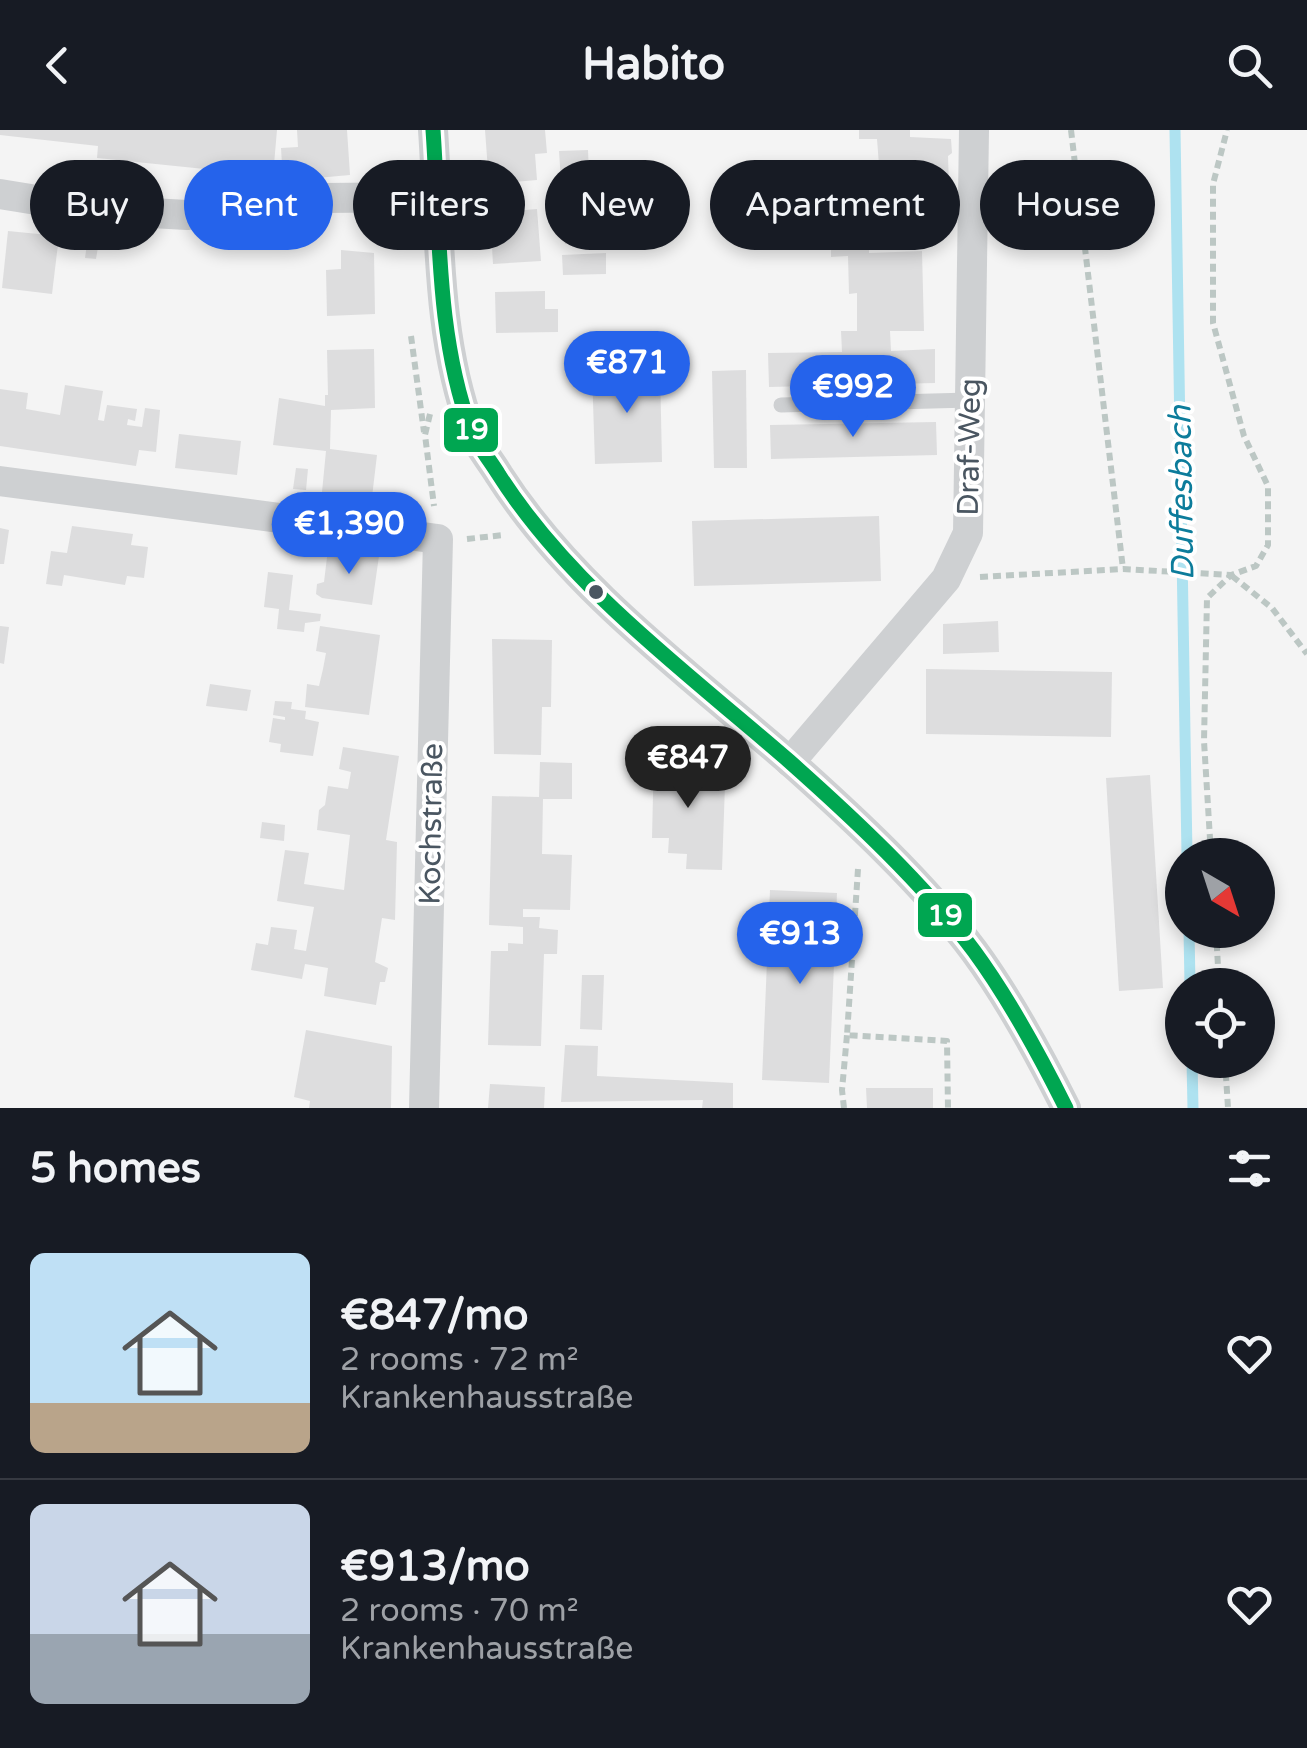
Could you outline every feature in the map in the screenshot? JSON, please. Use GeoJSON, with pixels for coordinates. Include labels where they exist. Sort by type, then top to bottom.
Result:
{"type":"FeatureCollection","features":[{"type":"Feature","properties":{"kind":"street"},"geometry":{"type":"LineString","coordinates":[[433,130],[435,160]]}},
{"type":"Feature","properties":{"kind":"street","name":"Draf-Weg"},"geometry":{"type":"LineString","coordinates":[[790,762],[946,580],[968,533],[974,130]]}},
{"type":"Feature","properties":{"kind":"street"},"geometry":{"type":"LineString","coordinates":[[0,194],[98,210],[187,216],[322,198],[353,198]]}},
{"type":"Feature","properties":{"kind":"street"},"geometry":{"type":"LineString","coordinates":[[442,250],[448,346],[472,432],[532,523],[617,612],[790,762],[903,870],[973,950],[1031,1038],[1066,1108]]}},
{"type":"Feature","properties":{"kind":"street"},"geometry":{"type":"LineString","coordinates":[[0,481],[438,539]]}},
{"type":"Feature","properties":{"kind":"street","name":"Kochstraße"},"geometry":{"type":"LineString","coordinates":[[424,1108],[438,539]]}},
{"type":"Feature","properties":{"kind":"lane"},"geometry":{"type":"LineString","coordinates":[[781,405],[970,400]]}},
{"type":"Feature","properties":{"kind":"path"},"geometry":{"type":"LineString","coordinates":[[1071,130],[1123,569]]}},
{"type":"Feature","properties":{"kind":"path"},"geometry":{"type":"LineString","coordinates":[[946,580],[1123,569],[1231,575],[1256,566],[1268,545],[1268,486],[1244,436],[1213,322],[1213,184],[1226,130]]}},
{"type":"Feature","properties":{"kind":"path"},"geometry":{"type":"LineString","coordinates":[[434,399],[425,435],[438,539]]}},
{"type":"Feature","properties":{"kind":"path"},"geometry":{"type":"LineString","coordinates":[[1231,575],[1272,608],[1307,654]]}},
{"type":"Feature","properties":{"kind":"path"},"geometry":{"type":"LineString","coordinates":[[1211,838],[1204,742],[1208,598],[1231,575]]}},
{"type":"Feature","properties":{"kind":"path"},"geometry":{"type":"LineString","coordinates":[[844,1108],[842,1090],[860,829]]}},
{"type":"Feature","properties":{"kind":"path"},"geometry":{"type":"LineString","coordinates":[[847,1035],[947,1041],[948,1108]]}},
{"type":"Feature","properties":{"kind":"path"},"geometry":{"type":"LineString","coordinates":[[1226,1078],[1228,1108]]}},
{"type":"Feature","properties":{"kind":"building"},"geometry":{"type":"Polygon","coordinates":[[[0,130],[277,130],[274,160],[184,160],[184,167],[164,165],[164,160],[97,158],[98,146],[0,135],[0,130]]]}},
{"type":"Feature","properties":{"kind":"building"},"geometry":{"type":"Polygon","coordinates":[[[297,130],[347,130],[350,175],[333,177],[333,160],[282,160],[281,148],[298,147],[297,130]]]}},
{"type":"Feature","properties":{"kind":"building"},"geometry":{"type":"Polygon","coordinates":[[[485,130],[545,130],[547,153],[535,154],[537,180],[525,181],[525,160],[487,160],[485,130]]]}},
{"type":"Feature","properties":{"kind":"building"},"geometry":{"type":"Polygon","coordinates":[[[859,130],[910,130],[910,137],[951,139],[952,153],[948,160],[879,160],[877,139],[859,139],[859,130]]]}},
{"type":"Feature","properties":{"kind":"building"},"geometry":{"type":"Polygon","coordinates":[[[588,150],[588,160],[560,160],[559,151],[588,150]]]}},
{"type":"Feature","properties":{"kind":"building"},"geometry":{"type":"Polygon","coordinates":[[[537,209],[541,261],[493,264],[492,250],[525,250],[525,210],[537,209]]]}},
{"type":"Feature","properties":{"kind":"building"},"geometry":{"type":"Polygon","coordinates":[[[8,231],[30,233],[30,250],[57,250],[52,294],[2,288],[8,231]]]}},
{"type":"Feature","properties":{"kind":"building"},"geometry":{"type":"Polygon","coordinates":[[[86,250],[98,250],[96,259],[85,258],[86,250]]]}},
{"type":"Feature","properties":{"kind":"building"},"geometry":{"type":"Polygon","coordinates":[[[341,250],[374,253],[375,314],[327,316],[326,270],[341,269],[341,250]]]}},
{"type":"Feature","properties":{"kind":"building"},"geometry":{"type":"Polygon","coordinates":[[[831,250],[922,251],[924,331],[890,331],[891,351],[935,349],[935,383],[769,387],[768,353],[842,352],[841,331],[857,331],[857,293],[849,294],[848,256],[831,257],[831,250]]]}},
{"type":"Feature","properties":{"kind":"building"},"geometry":{"type":"Polygon","coordinates":[[[606,253],[606,274],[563,275],[562,255],[606,253]]]}},
{"type":"Feature","properties":{"kind":"building"},"geometry":{"type":"Polygon","coordinates":[[[545,291],[545,309],[558,309],[558,332],[496,333],[495,292],[545,291]]]}},
{"type":"Feature","properties":{"kind":"building"},"geometry":{"type":"Polygon","coordinates":[[[374,349],[375,408],[331,410],[330,449],[377,455],[372,497],[322,492],[326,451],[273,445],[279,398],[325,406],[327,350],[374,349]]]}},
{"type":"Feature","properties":{"kind":"building"},"geometry":{"type":"Polygon","coordinates":[[[660,369],[662,462],[595,464],[592,371],[660,369]]]}},
{"type":"Feature","properties":{"kind":"building"},"geometry":{"type":"Polygon","coordinates":[[[746,370],[747,468],[714,468],[712,371],[746,370]]]}},
{"type":"Feature","properties":{"kind":"building"},"geometry":{"type":"Polygon","coordinates":[[[65,385],[103,391],[98,420],[104,421],[107,405],[137,409],[135,421],[128,419],[127,425],[142,427],[145,408],[160,410],[156,452],[139,450],[136,466],[0,446],[0,389],[28,393],[26,409],[60,415],[65,385]]]}},
{"type":"Feature","properties":{"kind":"building"},"geometry":{"type":"Polygon","coordinates":[[[936,422],[937,455],[771,459],[770,425],[936,422]]]}},
{"type":"Feature","properties":{"kind":"building"},"geometry":{"type":"Polygon","coordinates":[[[179,434],[241,441],[237,475],[175,468],[179,434]]]}},
{"type":"Feature","properties":{"kind":"building"},"geometry":{"type":"Polygon","coordinates":[[[296,468],[308,469],[306,490],[293,489],[296,468]]]}},
{"type":"Feature","properties":{"kind":"building"},"geometry":{"type":"Polygon","coordinates":[[[879,516],[881,581],[694,586],[692,521],[879,516]]]}},
{"type":"Feature","properties":{"kind":"building"},"geometry":{"type":"Polygon","coordinates":[[[72,526],[133,534],[131,545],[148,547],[144,578],[127,576],[125,585],[64,575],[62,586],[46,584],[51,551],[67,553],[72,526]]]}},
{"type":"Feature","properties":{"kind":"building"},"geometry":{"type":"Polygon","coordinates":[[[0,528],[9,530],[4,564],[0,564],[0,528]]]}},
{"type":"Feature","properties":{"kind":"building"},"geometry":{"type":"Polygon","coordinates":[[[328,549],[379,556],[372,605],[316,594],[317,584],[324,582],[328,549]]]}},
{"type":"Feature","properties":{"kind":"building"},"geometry":{"type":"Polygon","coordinates":[[[268,572],[293,575],[289,610],[321,614],[320,621],[305,623],[304,632],[277,629],[279,609],[264,607],[268,572]]]}},
{"type":"Feature","properties":{"kind":"building"},"geometry":{"type":"Polygon","coordinates":[[[998,621],[999,652],[943,654],[943,624],[998,621]]]}},
{"type":"Feature","properties":{"kind":"building"},"geometry":{"type":"Polygon","coordinates":[[[0,626],[9,627],[4,664],[0,663],[0,626]]]}},
{"type":"Feature","properties":{"kind":"building"},"geometry":{"type":"Polygon","coordinates":[[[320,626],[380,635],[369,715],[305,707],[307,684],[319,686],[326,653],[316,651],[320,626]]]}},
{"type":"Feature","properties":{"kind":"building"},"geometry":{"type":"Polygon","coordinates":[[[492,639],[552,640],[551,707],[542,707],[541,755],[494,754],[492,639]]]}},
{"type":"Feature","properties":{"kind":"building"},"geometry":{"type":"Polygon","coordinates":[[[926,669],[1112,672],[1111,737],[926,734],[926,669]]]}},
{"type":"Feature","properties":{"kind":"building"},"geometry":{"type":"Polygon","coordinates":[[[210,684],[251,690],[247,711],[206,706],[210,684]]]}},
{"type":"Feature","properties":{"kind":"building"},"geometry":{"type":"Polygon","coordinates":[[[275,701],[292,702],[291,709],[306,711],[305,719],[319,722],[313,756],[280,752],[281,744],[269,742],[273,718],[285,720],[273,715],[275,701]]]}},
{"type":"Feature","properties":{"kind":"building"},"geometry":{"type":"Polygon","coordinates":[[[343,747],[399,756],[386,840],[397,842],[395,920],[382,918],[375,962],[388,968],[385,982],[380,982],[376,1005],[324,996],[328,968],[305,964],[302,979],[251,970],[256,943],[268,945],[271,927],[297,930],[294,949],[306,951],[314,907],[277,901],[285,850],[309,853],[304,884],[344,890],[350,835],[317,830],[328,786],[348,789],[351,772],[339,769],[343,747]]]}},
{"type":"Feature","properties":{"kind":"building"},"geometry":{"type":"Polygon","coordinates":[[[654,752],[690,753],[690,769],[708,770],[708,785],[725,785],[722,870],[686,869],[687,854],[668,853],[669,838],[652,838],[654,752]]]}},
{"type":"Feature","properties":{"kind":"building"},"geometry":{"type":"Polygon","coordinates":[[[540,762],[572,763],[572,799],[543,799],[542,854],[572,855],[570,910],[523,909],[523,917],[540,917],[539,928],[558,930],[557,954],[544,954],[541,1046],[488,1045],[491,951],[508,951],[508,943],[523,944],[523,927],[489,925],[492,796],[539,797],[540,762]]]}},
{"type":"Feature","properties":{"kind":"building"},"geometry":{"type":"Polygon","coordinates":[[[1150,775],[1163,988],[1119,991],[1106,778],[1150,775]]]}},
{"type":"Feature","properties":{"kind":"building"},"geometry":{"type":"Polygon","coordinates":[[[262,822],[285,825],[284,841],[260,838],[262,822]]]}},
{"type":"Feature","properties":{"kind":"building"},"geometry":{"type":"Polygon","coordinates":[[[770,890],[837,893],[829,1083],[762,1080],[770,890]]]}},
{"type":"Feature","properties":{"kind":"building"},"geometry":{"type":"Polygon","coordinates":[[[582,975],[604,975],[602,1030],[580,1029],[582,975]]]}},
{"type":"Feature","properties":{"kind":"building"},"geometry":{"type":"Polygon","coordinates":[[[306,1030],[392,1046],[391,1108],[309,1108],[310,1101],[294,1097],[306,1030]]]}},
{"type":"Feature","properties":{"kind":"building"},"geometry":{"type":"Polygon","coordinates":[[[565,1045],[598,1046],[597,1076],[733,1083],[733,1108],[702,1108],[703,1100],[561,1102],[565,1045]]]}},
{"type":"Feature","properties":{"kind":"building"},"geometry":{"type":"Polygon","coordinates":[[[490,1084],[545,1087],[544,1108],[488,1108],[490,1084]]]}},
{"type":"Feature","properties":{"kind":"building"},"geometry":{"type":"Polygon","coordinates":[[[866,1088],[933,1088],[933,1108],[867,1108],[866,1088]]]}},
{"type":"Feature","properties":{"kind":"waterway","name":"Duffesbach"},"geometry":{"type":"LineString","coordinates":[[1175,130],[1187,838]]}},
{"type":"Feature","properties":{"kind":"waterway","name":"Duffesbach"},"geometry":{"type":"LineString","coordinates":[[1189,948],[1190,968]]}},
{"type":"Feature","properties":{"kind":"waterway","name":"Duffesbach"},"geometry":{"type":"LineString","coordinates":[[1192,1078],[1193,1108]]}},
{"type":"Feature","properties":{"kind":"transit line","name":"19"},"geometry":{"type":"LineString","coordinates":[[433,130],[445,320],[460,394],[480,447],[528,516],[596,592],[837,805],[933,901],[1000,989],[1066,1108]]}}]}
